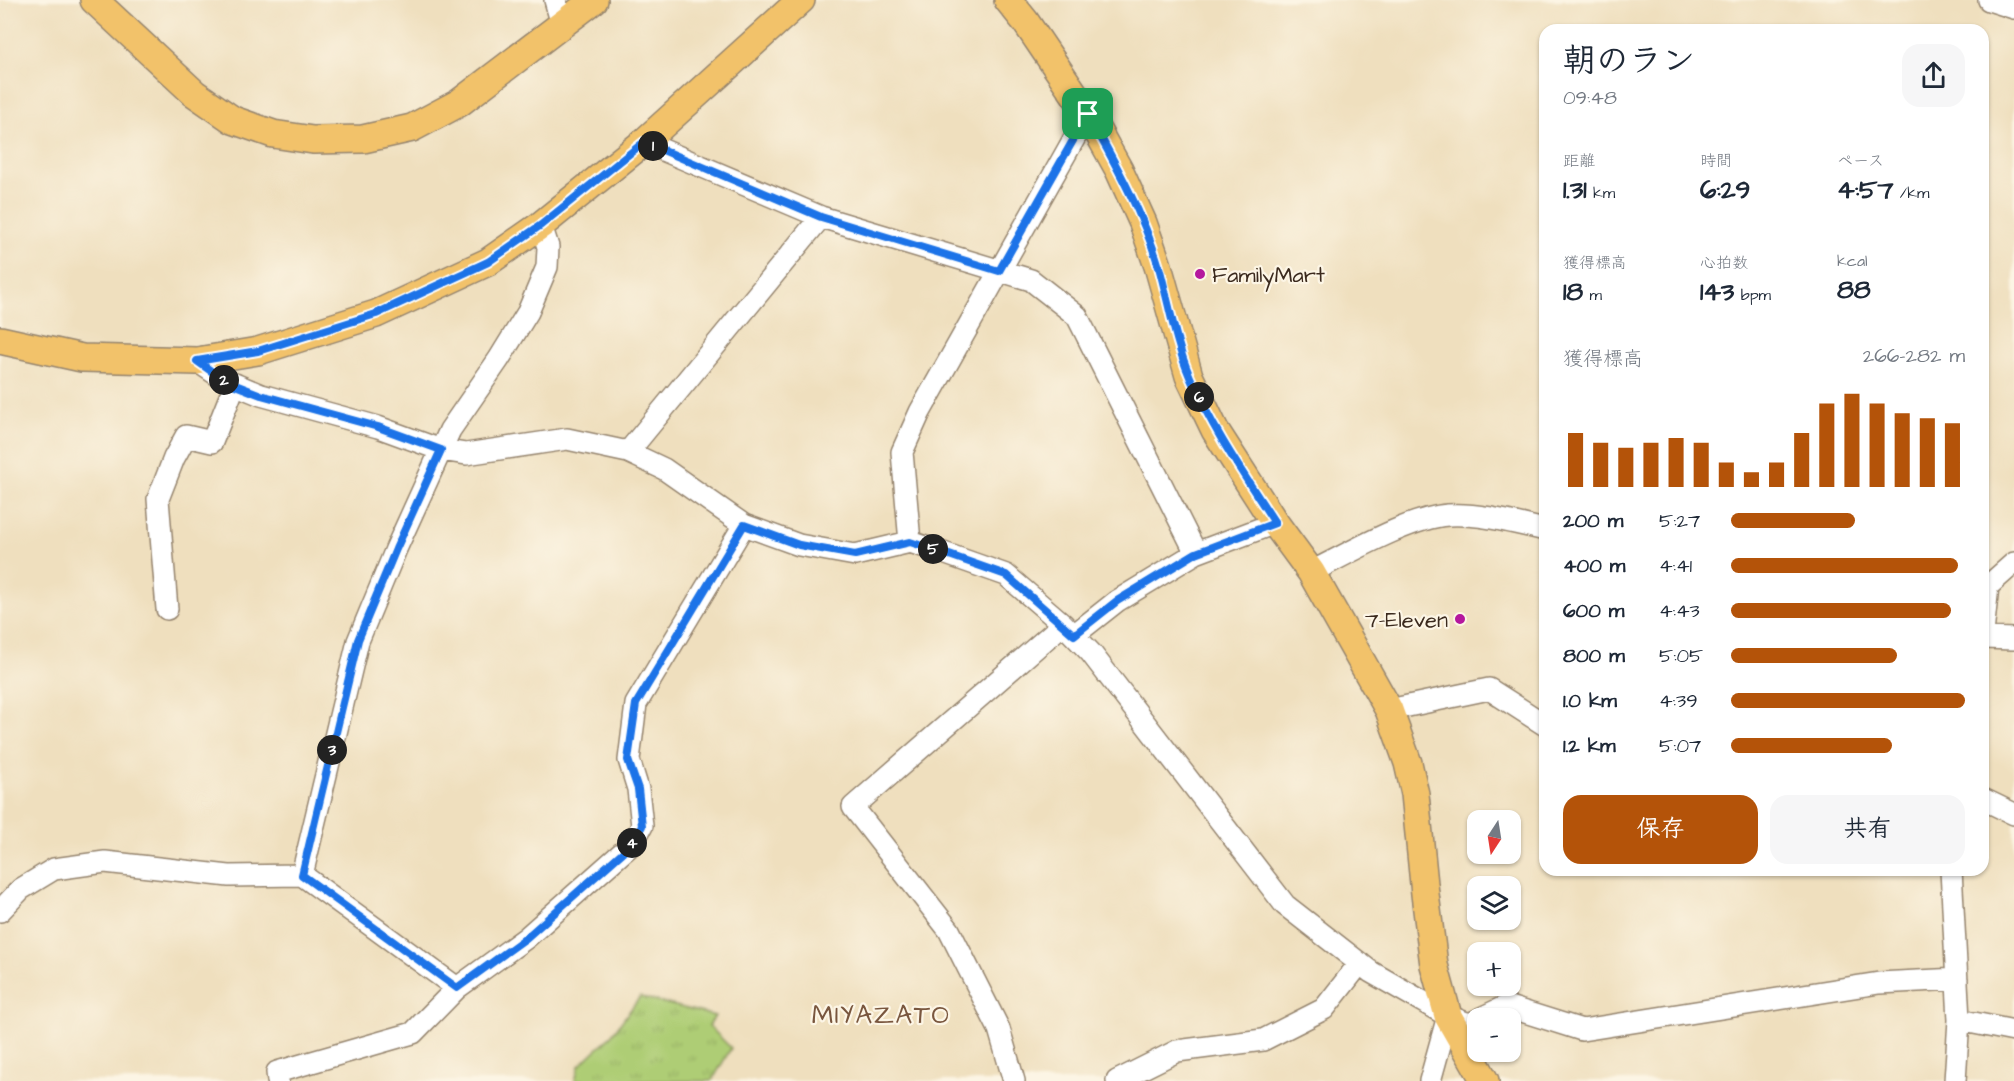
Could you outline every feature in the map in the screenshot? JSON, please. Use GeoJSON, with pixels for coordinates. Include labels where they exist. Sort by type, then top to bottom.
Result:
{"type":"FeatureCollection","features":[{"type":"Feature","properties":{"kind":"main road"},"geometry":{"type":"LineString","coordinates":[[94,0],[194,93],[233,120],[273,134],[313,140],[363,139],[412,128],[459,103],[559,12],[594,0]]}},
{"type":"Feature","properties":{"kind":"main road"},"geometry":{"type":"LineString","coordinates":[[0,340],[82,357],[197,361],[258,351],[376,314],[488,262],[541,225],[644,142],[801,0]]}},
{"type":"Feature","properties":{"kind":"main road"},"geometry":{"type":"LineString","coordinates":[[1008,0],[1025,21],[1088,114],[1119,170],[1143,223],[1158,266],[1189,376],[1215,430],[1275,523],[1311,572],[1389,710],[1408,763],[1415,794],[1434,965],[1448,1016],[1485,1081]]}},
{"type":"Feature","properties":{"kind":"street"},"geometry":{"type":"LineString","coordinates":[[1989,0],[2014,8]]}},
{"type":"Feature","properties":{"kind":"street"},"geometry":{"type":"LineString","coordinates":[[910,542],[902,452],[920,412],[1088,114]]}},
{"type":"Feature","properties":{"kind":"street"},"geometry":{"type":"LineString","coordinates":[[644,142],[821,217],[1031,280],[1077,316],[1196,553]]}},
{"type":"Feature","properties":{"kind":"street"},"geometry":{"type":"LineString","coordinates":[[628,452],[821,217]]}},
{"type":"Feature","properties":{"kind":"street"},"geometry":{"type":"LineString","coordinates":[[302,875],[358,640],[450,430],[528,312],[547,267],[548,247],[541,225]]}},
{"type":"Feature","properties":{"kind":"street"},"geometry":{"type":"LineString","coordinates":[[197,361],[225,381],[261,395],[378,427],[441,450],[466,454],[567,439],[628,452],[664,469],[744,525],[799,545],[855,555],[910,542],[1006,575],[1091,653],[1285,905],[1371,972],[1448,1016],[1467,1023]]}},
{"type":"Feature","properties":{"kind":"street"},"geometry":{"type":"LineString","coordinates":[[166,609],[158,499],[174,458],[186,436],[212,442],[235,384]]}},
{"type":"Feature","properties":{"kind":"street"},"geometry":{"type":"LineString","coordinates":[[1311,572],[1407,526],[1447,515],[1474,515],[1539,529]]}},
{"type":"Feature","properties":{"kind":"street"},"geometry":{"type":"LineString","coordinates":[[1014,1081],[999,1029],[949,930],[853,807],[1068,630],[1196,553],[1275,523]]}},
{"type":"Feature","properties":{"kind":"street"},"geometry":{"type":"LineString","coordinates":[[278,1081],[277,1072],[412,1033],[457,988],[526,938],[632,844],[642,826],[638,789],[628,760],[636,704],[744,525]]}},
{"type":"Feature","properties":{"kind":"street"},"geometry":{"type":"LineString","coordinates":[[1989,568],[2013,565]]}},
{"type":"Feature","properties":{"kind":"street"},"geometry":{"type":"LineString","coordinates":[[1989,585],[2013,565]]}},
{"type":"Feature","properties":{"kind":"street"},"geometry":{"type":"LineString","coordinates":[[1989,638],[2014,639]]}},
{"type":"Feature","properties":{"kind":"street"},"geometry":{"type":"LineString","coordinates":[[1389,710],[1489,689],[1539,721]]}},
{"type":"Feature","properties":{"kind":"street"},"geometry":{"type":"LineString","coordinates":[[1989,802],[2014,814]]}},
{"type":"Feature","properties":{"kind":"street"},"geometry":{"type":"LineString","coordinates":[[0,911],[21,889],[54,869],[105,862],[229,876],[302,875],[457,988]]}},
{"type":"Feature","properties":{"kind":"street"},"geometry":{"type":"LineString","coordinates":[[1951,876],[1959,1020],[1955,1081]]}},
{"type":"Feature","properties":{"kind":"street"},"geometry":{"type":"LineString","coordinates":[[1117,1081],[1177,1051],[1263,1040],[1324,1009],[1360,963]]}},
{"type":"Feature","properties":{"kind":"street"},"geometry":{"type":"LineString","coordinates":[[1521,1011],[1582,1030],[1879,983],[1957,979]]}},
{"type":"Feature","properties":{"kind":"street"},"geometry":{"type":"LineString","coordinates":[[1430,1081],[1448,1016]]}},
{"type":"Feature","properties":{"kind":"street"},"geometry":{"type":"LineString","coordinates":[[1959,1020],[2014,1031]]}},
{"type":"Feature","properties":{"kind":"green space"},"geometry":{"type":"Polygon","coordinates":[[[640,997],[715,1016],[709,1026],[731,1048],[712,1081],[575,1081],[579,1066],[610,1037],[640,997]]]}},
{"type":"Feature","properties":{"kind":"place","name":"FamilyMart"},"geometry":{"type":"Point","coordinates":[1200,274]}},
{"type":"Feature","properties":{"kind":"place","name":"7-Eleven"},"geometry":{"type":"Point","coordinates":[1460,619]}},
{"type":"Feature","properties":{"kind":"district","name":"MIYAZATO"},"geometry":{"type":"Point","coordinates":[881,1014]}},
{"type":"Feature","properties":{"kind":"route"},"geometry":{"type":"LineString","coordinates":[[1088,114],[1119,170],[1143,223],[1158,266],[1189,376],[1215,430],[1275,523],[1196,553],[1117,601],[1074,635],[1006,575],[935,550],[910,542],[855,555],[799,545],[744,525],[636,704],[628,760],[638,789],[642,826],[632,844],[526,938],[457,988],[302,875],[358,640],[441,450],[378,427],[261,395],[225,381],[197,361],[258,351],[376,314],[488,262],[541,225],[644,142],[821,217],[999,271],[1088,114]]}}]}
